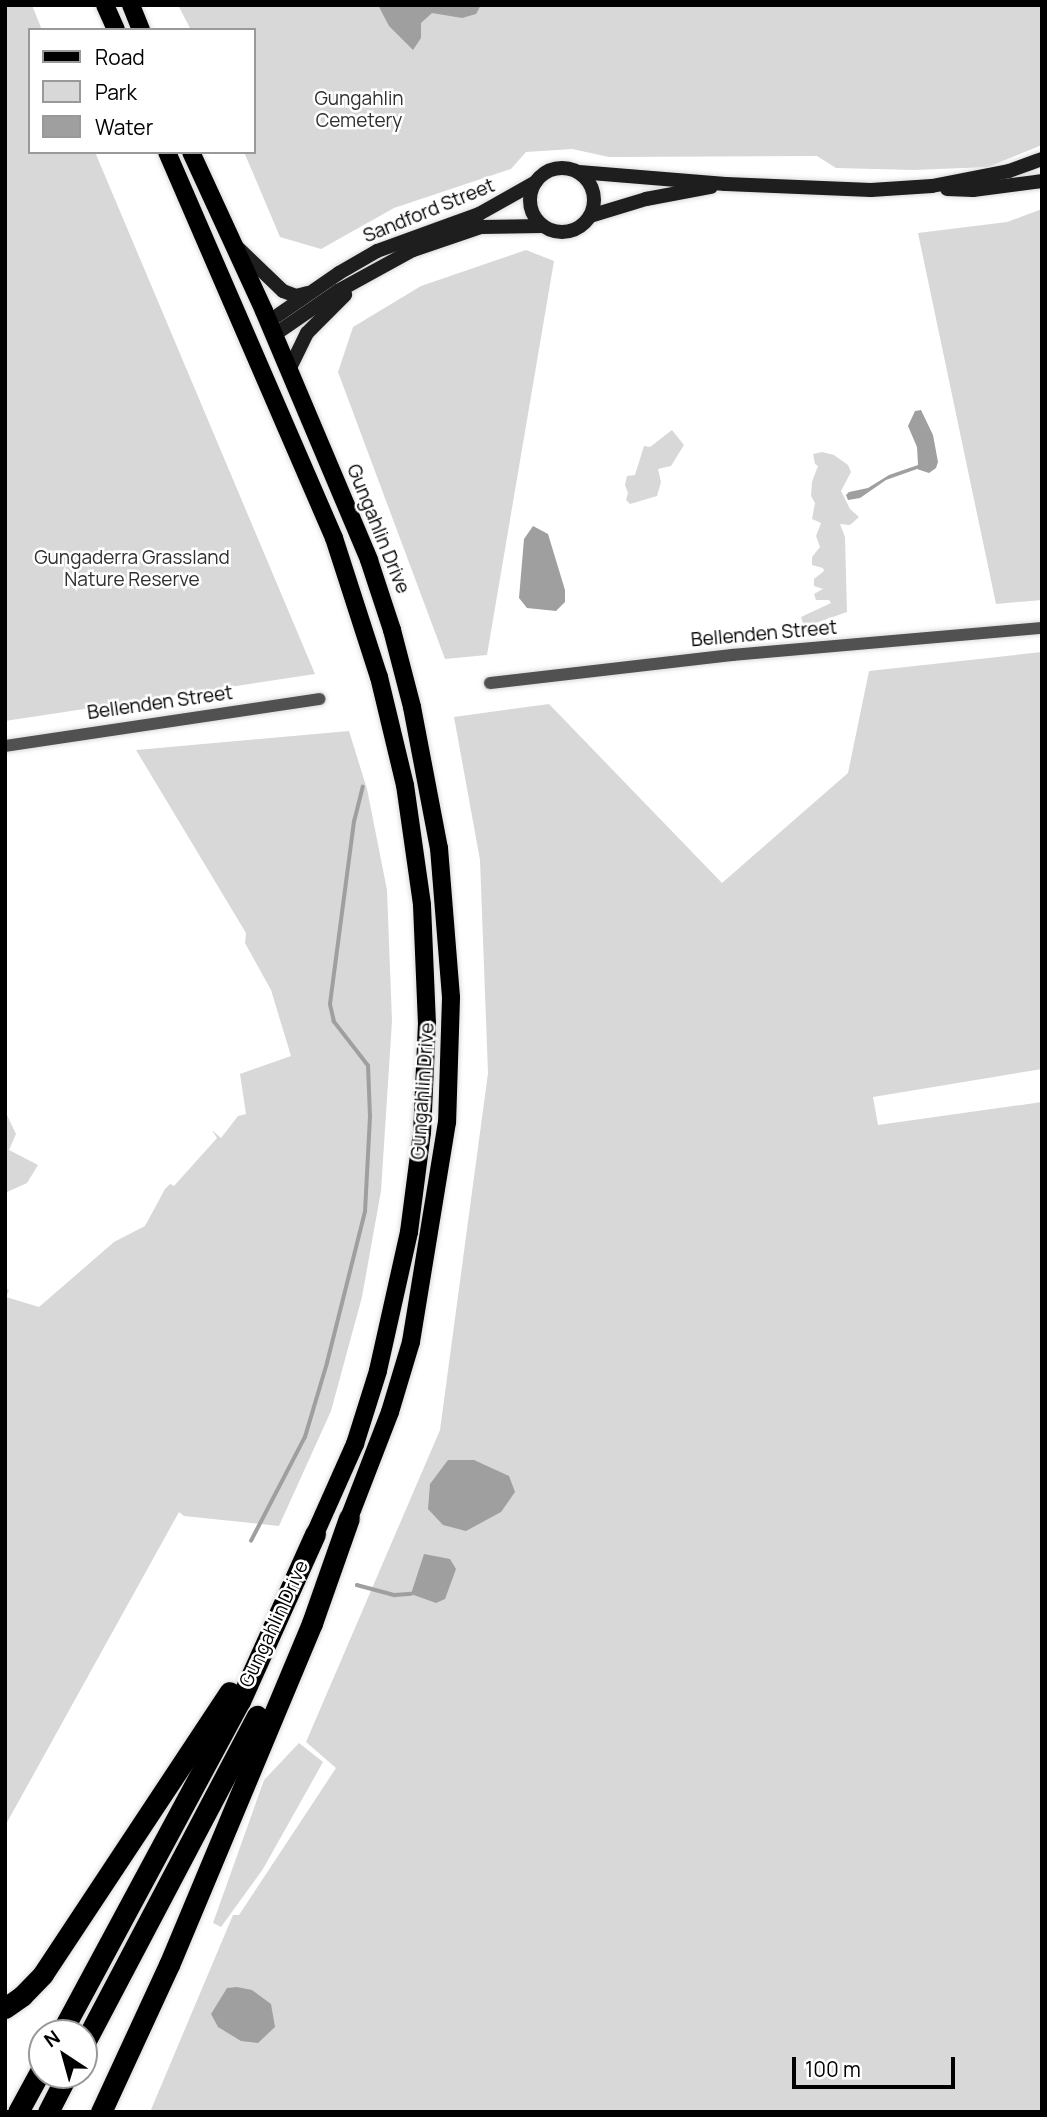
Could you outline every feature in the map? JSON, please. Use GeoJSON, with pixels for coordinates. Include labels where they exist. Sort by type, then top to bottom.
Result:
{"type":"FeatureCollection","features":[{"type":"Feature","properties":{"kind":"highway","name":"Gungahlin Drive"},"geometry":{"type":"LineString","coordinates":[[97,2019],[253,1725],[349,1518]]}},
{"type":"Feature","properties":{"kind":"highway"},"geometry":{"type":"LineString","coordinates":[[101,2112],[115,2086],[312,1623],[349,1518]]}},
{"type":"Feature","properties":{"kind":"highway","name":"Gungahlin Drive"},"geometry":{"type":"LineString","coordinates":[[69,2019],[240,1701],[315,1534]]}},
{"type":"Feature","properties":{"kind":"highway"},"geometry":{"type":"LineString","coordinates":[[5,2008],[31,1988],[58,1952],[201,1739],[297,1576]]}},
{"type":"Feature","properties":{"kind":"highway"},"geometry":{"type":"LineString","coordinates":[[107,2112],[115,2086]]}},
{"type":"Feature","properties":{"kind":"highway"},"geometry":{"type":"LineString","coordinates":[[18,2112],[31,2089]]}},
{"type":"Feature","properties":{"kind":"highway"},"geometry":{"type":"LineString","coordinates":[[50,2107],[60,2089]]}},
{"type":"Feature","properties":{"kind":"main road"},"geometry":{"type":"LineString","coordinates":[[105,5],[115,28]]}},
{"type":"Feature","properties":{"kind":"main road"},"geometry":{"type":"LineString","coordinates":[[131,5],[140,28]]}},
{"type":"Feature","properties":{"kind":"main road","name":"Gungahlin Drive"},"geometry":{"type":"LineString","coordinates":[[168,154],[334,538],[379,677],[405,785],[422,905],[427,1023],[422,1132],[409,1232],[378,1371],[355,1444],[315,1534]]}},
{"type":"Feature","properties":{"kind":"main road","name":"Gungahlin Drive"},"geometry":{"type":"LineString","coordinates":[[192,154],[271,328],[369,560],[392,630],[412,707],[439,848],[451,998],[447,1122],[411,1342],[390,1412],[349,1518]]}},
{"type":"Feature","properties":{"kind":"main road"},"geometry":{"type":"LineString","coordinates":[[579,172],[594,192],[590,216],[584,225],[566,232],[543,226],[531,205],[536,182],[545,173],[557,168],[726,184],[872,190],[932,186],[1009,171],[1042,159]]}},
{"type":"Feature","properties":{"kind":"main road"},"geometry":{"type":"LineString","coordinates":[[932,186],[973,190],[1042,181]]}},
{"type":"Feature","properties":{"kind":"main road","name":"Sandford Street"},"geometry":{"type":"LineString","coordinates":[[271,328],[309,293],[387,246],[478,214],[536,182]]}},
{"type":"Feature","properties":{"kind":"main road"},"geometry":{"type":"LineString","coordinates":[[590,216],[646,199],[726,184]]}},
{"type":"Feature","properties":{"kind":"main road","name":"Sandford Street"},"geometry":{"type":"LineString","coordinates":[[271,328],[384,264],[454,233],[481,227],[543,226]]}},
{"type":"Feature","properties":{"kind":"main road"},"geometry":{"type":"LineString","coordinates":[[230,240],[283,291],[296,296],[309,293]]}},
{"type":"Feature","properties":{"kind":"main road"},"geometry":{"type":"LineString","coordinates":[[289,370],[298,346],[316,323],[384,264]]}},
{"type":"Feature","properties":{"kind":"main road"},"geometry":{"type":"LineString","coordinates":[[248,342],[271,328]]}},
{"type":"Feature","properties":{"kind":"street","name":"Bellenden Street"},"geometry":{"type":"LineString","coordinates":[[490,683],[732,655],[1042,628]]}},
{"type":"Feature","properties":{"kind":"street","name":"Bellenden Street"},"geometry":{"type":"LineString","coordinates":[[5,746],[320,699]]}},
{"type":"Feature","properties":{"kind":"green space","name":"Gungaderra Grassland Nature Reserve"},"geometry":{"type":"Polygon","coordinates":[[[5,5],[32,5],[41,28],[28,28],[28,154],[96,154],[315,674],[5,721],[5,5]]]}},
{"type":"Feature","properties":{"kind":"green space","name":"Gungahlin Cemetery"},"geometry":{"type":"Polygon","coordinates":[[[178,5],[1042,5],[1042,145],[988,167],[913,170],[836,168],[817,156],[609,157],[572,149],[526,152],[511,169],[394,208],[321,249],[280,237],[245,154],[256,154],[256,28],[190,28],[178,5]]]}},
{"type":"Feature","properties":{"kind":"green space"},"geometry":{"type":"Polygon","coordinates":[[[1042,209],[1042,600],[996,604],[918,233],[1007,222],[1042,209]]]}},
{"type":"Feature","properties":{"kind":"green space"},"geometry":{"type":"Polygon","coordinates":[[[526,250],[554,261],[487,655],[445,659],[338,372],[353,327],[421,286],[526,250]]]}},
{"type":"Feature","properties":{"kind":"green space"},"geometry":{"type":"Polygon","coordinates":[[[672,430],[684,445],[671,466],[658,469],[661,482],[657,496],[630,504],[626,500],[627,476],[635,475],[644,446],[650,447],[672,430]]]}},
{"type":"Feature","properties":{"kind":"green space"},"geometry":{"type":"Polygon","coordinates":[[[822,452],[834,455],[848,465],[851,472],[841,491],[850,509],[859,517],[850,525],[840,524],[845,537],[847,612],[804,627],[801,617],[831,603],[829,600],[816,600],[814,594],[823,589],[814,586],[814,579],[824,571],[823,568],[812,565],[812,557],[820,547],[816,536],[821,523],[812,519],[815,503],[811,496],[812,482],[818,466],[813,454],[822,452]]]}},
{"type":"Feature","properties":{"kind":"green space"},"geometry":{"type":"Polygon","coordinates":[[[1042,652],[1042,1069],[873,1097],[878,1125],[1042,1102],[1042,2112],[150,2112],[233,1915],[239,1915],[336,1768],[306,1742],[440,1430],[488,1073],[480,860],[454,717],[549,704],[722,883],[848,773],[869,671],[1042,652]]]}},
{"type":"Feature","properties":{"kind":"green space"},"geometry":{"type":"Polygon","coordinates":[[[349,731],[367,789],[387,890],[392,1021],[381,1191],[362,1297],[331,1411],[279,1526],[184,1516],[179,1512],[5,1826],[5,1288],[9,1290],[6,1297],[39,1307],[114,1242],[145,1226],[165,1189],[170,1184],[174,1186],[217,1138],[212,1130],[221,1138],[238,1116],[246,1114],[240,1074],[291,1056],[271,990],[245,943],[246,933],[136,750],[349,731]]]}},
{"type":"Feature","properties":{"kind":"green space"},"geometry":{"type":"Polygon","coordinates":[[[5,1111],[16,1134],[9,1150],[38,1165],[27,1183],[7,1192],[5,1111]]]}},
{"type":"Feature","properties":{"kind":"green space"},"geometry":{"type":"Polygon","coordinates":[[[299,1743],[323,1762],[263,1869],[221,1927],[213,1923],[264,1780],[299,1743]]]}},
{"type":"Feature","properties":{"kind":"water"},"geometry":{"type":"Polygon","coordinates":[[[378,5],[481,5],[476,14],[462,18],[432,13],[421,23],[421,38],[413,50],[389,26],[378,5]]]}},
{"type":"Feature","properties":{"kind":"water"},"geometry":{"type":"Polygon","coordinates":[[[921,410],[933,435],[938,462],[936,468],[929,473],[917,469],[886,480],[860,498],[848,500],[846,495],[849,492],[868,488],[889,475],[918,465],[917,447],[908,426],[915,411],[921,410]]]}},
{"type":"Feature","properties":{"kind":"water"},"geometry":{"type":"Polygon","coordinates":[[[533,526],[548,534],[565,590],[565,602],[556,611],[527,608],[519,598],[524,539],[533,526]]]}},
{"type":"Feature","properties":{"kind":"water"},"geometry":{"type":"Polygon","coordinates":[[[448,1460],[474,1460],[509,1476],[515,1492],[501,1512],[466,1531],[443,1525],[428,1509],[430,1484],[448,1460]]]}},
{"type":"Feature","properties":{"kind":"water"},"geometry":{"type":"Polygon","coordinates":[[[424,1554],[450,1559],[456,1569],[445,1599],[436,1603],[411,1594],[424,1554]]]}},
{"type":"Feature","properties":{"kind":"water"},"geometry":{"type":"Polygon","coordinates":[[[227,1988],[252,1990],[271,2004],[275,2027],[258,2043],[241,2041],[218,2027],[211,2014],[227,1988]]]}},
{"type":"Feature","properties":{"kind":"waterway"},"geometry":{"type":"LineString","coordinates":[[251,1541],[305,1437],[327,1363],[365,1212],[370,1117],[368,1066],[334,1022],[330,1004],[354,822],[363,787]]}},
{"type":"Feature","properties":{"kind":"waterway"},"geometry":{"type":"LineString","coordinates":[[357,1585],[395,1595],[411,1594]]}}]}
